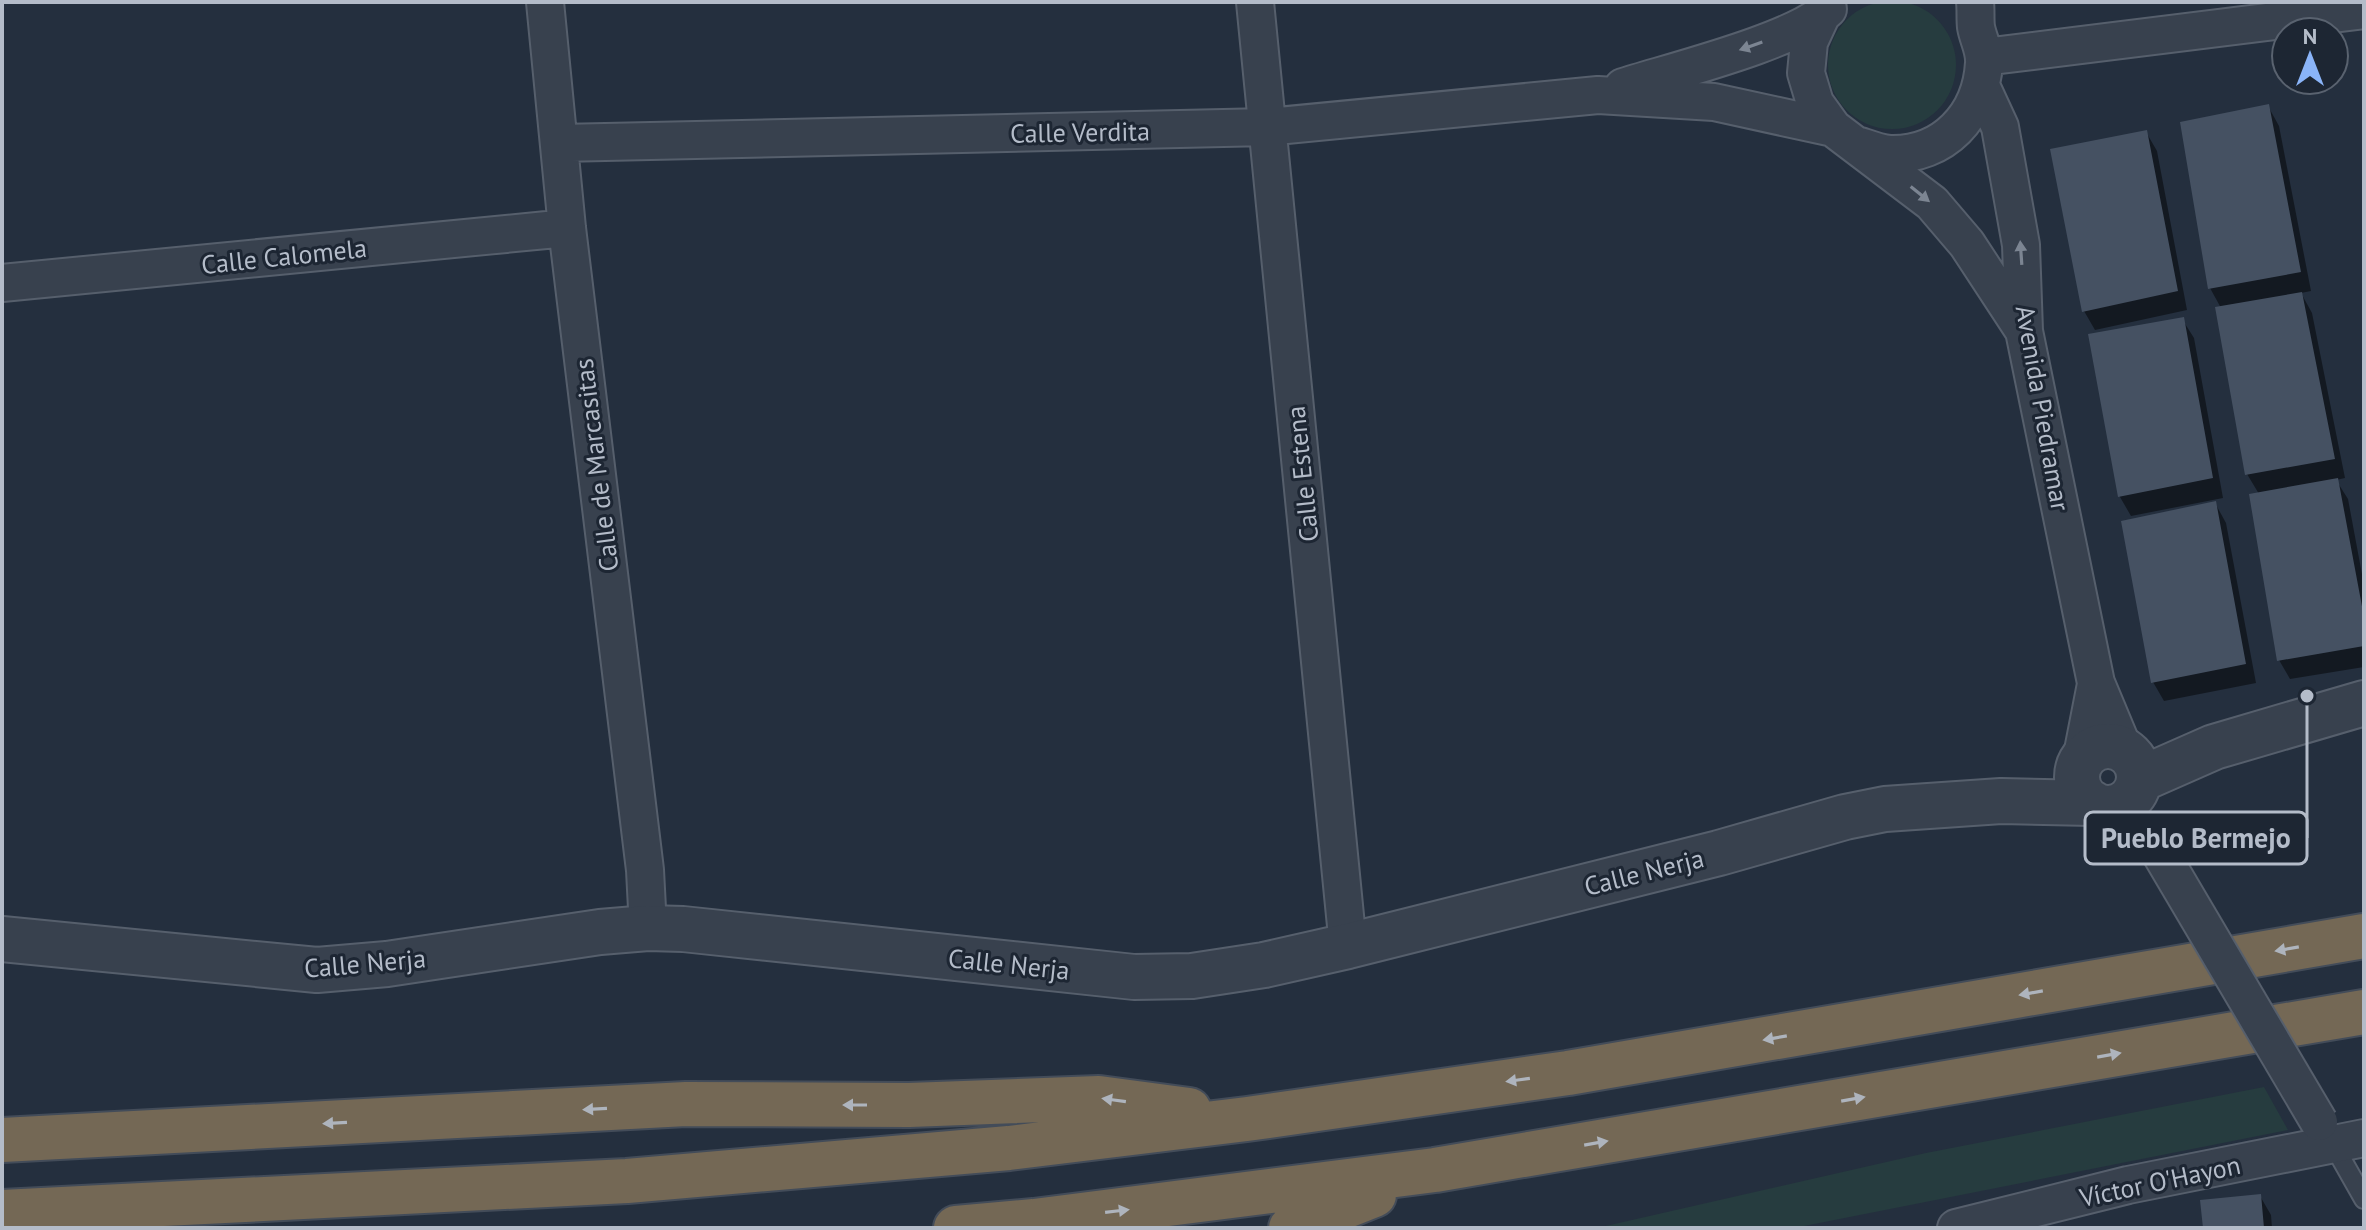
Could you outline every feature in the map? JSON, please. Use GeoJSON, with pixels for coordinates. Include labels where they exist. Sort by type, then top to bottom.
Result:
{"type":"FeatureCollection","features":[{"type":"Feature","properties":{"kind":"highway"},"geometry":{"type":"LineString","coordinates":[[2,1212],[627,1181],[1009,1148],[1247,1119],[1568,1073],[2364,936]]}},
{"type":"Feature","properties":{"kind":"highway"},"geometry":{"type":"LineString","coordinates":[[956,1228],[1034,1221],[1435,1170],[2364,1012]]}},
{"type":"Feature","properties":{"kind":"highway"},"geometry":{"type":"LineString","coordinates":[[2,1140],[686,1104],[909,1105],[1099,1098],[1247,1119]]}},
{"type":"Feature","properties":{"kind":"highway"},"geometry":{"type":"LineString","coordinates":[[1291,1228],[1435,1170]]}},
{"type":"Feature","properties":{"kind":"street","name":"Calle de Marcasitas"},"geometry":{"type":"LineString","coordinates":[[545,2],[567,228],[643,854],[648,928]]}},
{"type":"Feature","properties":{"kind":"street","name":"Calle Estena"},"geometry":{"type":"LineString","coordinates":[[1255,2],[1348,946]]}},
{"type":"Feature","properties":{"kind":"street"},"geometry":{"type":"LineString","coordinates":[[1598,95],[1756,45],[1828,8]]}},
{"type":"Feature","properties":{"kind":"street"},"geometry":{"type":"LineString","coordinates":[[1828,8],[1809,42],[1806,73],[1815,103],[1845,137],[1932,203],[1967,244],[2024,331]]}},
{"type":"Feature","properties":{"kind":"street"},"geometry":{"type":"LineString","coordinates":[[1598,95],[1714,102],[1845,137],[1888,154],[1919,151],[1947,138],[1968,116],[1975,35],[2364,10]]}},
{"type":"Feature","properties":{"kind":"street","name":"Avenida Piedramar"},"geometry":{"type":"LineString","coordinates":[[1975,35],[2000,127],[2021,245],[2024,331],[2096,683],[2111,778],[2147,812],[2155,844],[2339,1135]]}},
{"type":"Feature","properties":{"kind":"street","name":"Calle Verdita"},"geometry":{"type":"LineString","coordinates":[[560,143],[1267,127],[1598,95]]}},
{"type":"Feature","properties":{"kind":"street","name":"Calle Calomela"},"geometry":{"type":"LineString","coordinates":[[2,283],[567,228]]}},
{"type":"Feature","properties":{"kind":"street","name":"Calle Nerja"},"geometry":{"type":"LineString","coordinates":[[2,939],[317,970],[387,964],[600,932],[683,929],[1134,977],[1192,976],[1264,965],[1348,946],[1719,853],[1845,817],[1885,809],[2001,801],[2111,778],[2364,703]]}},
{"type":"Feature","properties":{"kind":"street","name":"Víctor O'Hayon"},"geometry":{"type":"LineString","coordinates":[[1956,1228],[2339,1135]]}},
{"type":"Feature","properties":{"kind":"lane"},"geometry":{"type":"LineString","coordinates":[[2339,1135],[2364,1199]]}},
{"type":"Feature","properties":{"kind":"green space"},"geometry":{"type":"Polygon","coordinates":[[[1892,1],[1917,6],[1937,20],[1951,40],[1956,65],[1951,90],[1937,110],[1917,124],[1892,129],[1867,124],[1847,110],[1833,90],[1828,65],[1833,40],[1847,20],[1867,6],[1892,1]]]}},
{"type":"Feature","properties":{"kind":"green space"},"geometry":{"type":"Polygon","coordinates":[[[2264,1087],[2288,1130],[1794,1228],[1597,1228],[1926,1153],[2264,1087]]]}},
{"type":"Feature","properties":{"kind":"building"},"geometry":{"type":"Polygon","coordinates":[[[2269,104],[2301,272],[2208,289],[2180,122],[2269,104]]]}},
{"type":"Feature","properties":{"kind":"building"},"geometry":{"type":"Polygon","coordinates":[[[2147,130],[2178,291],[2082,312],[2050,149],[2147,130]]]}},
{"type":"Feature","properties":{"kind":"building"},"geometry":{"type":"Polygon","coordinates":[[[2302,292],[2335,459],[2245,475],[2215,307],[2302,292]]]}},
{"type":"Feature","properties":{"kind":"building"},"geometry":{"type":"Polygon","coordinates":[[[2184,317],[2213,478],[2118,497],[2088,334],[2184,317]]]}},
{"type":"Feature","properties":{"kind":"building"},"geometry":{"type":"Polygon","coordinates":[[[2338,478],[2364,617],[2364,646],[2277,661],[2249,494],[2338,478]]]}},
{"type":"Feature","properties":{"kind":"building"},"geometry":{"type":"Polygon","coordinates":[[[2216,501],[2246,664],[2151,683],[2121,521],[2216,501]]]}},
{"type":"Feature","properties":{"kind":"building"},"geometry":{"type":"Polygon","coordinates":[[[2261,1194],[2264,1228],[2203,1228],[2200,1200],[2261,1194]]]}},
{"type":"Feature","properties":{"kind":"place","name":"Pueblo Bermejo"},"geometry":{"type":"Point","coordinates":[2307,696]}}]}
